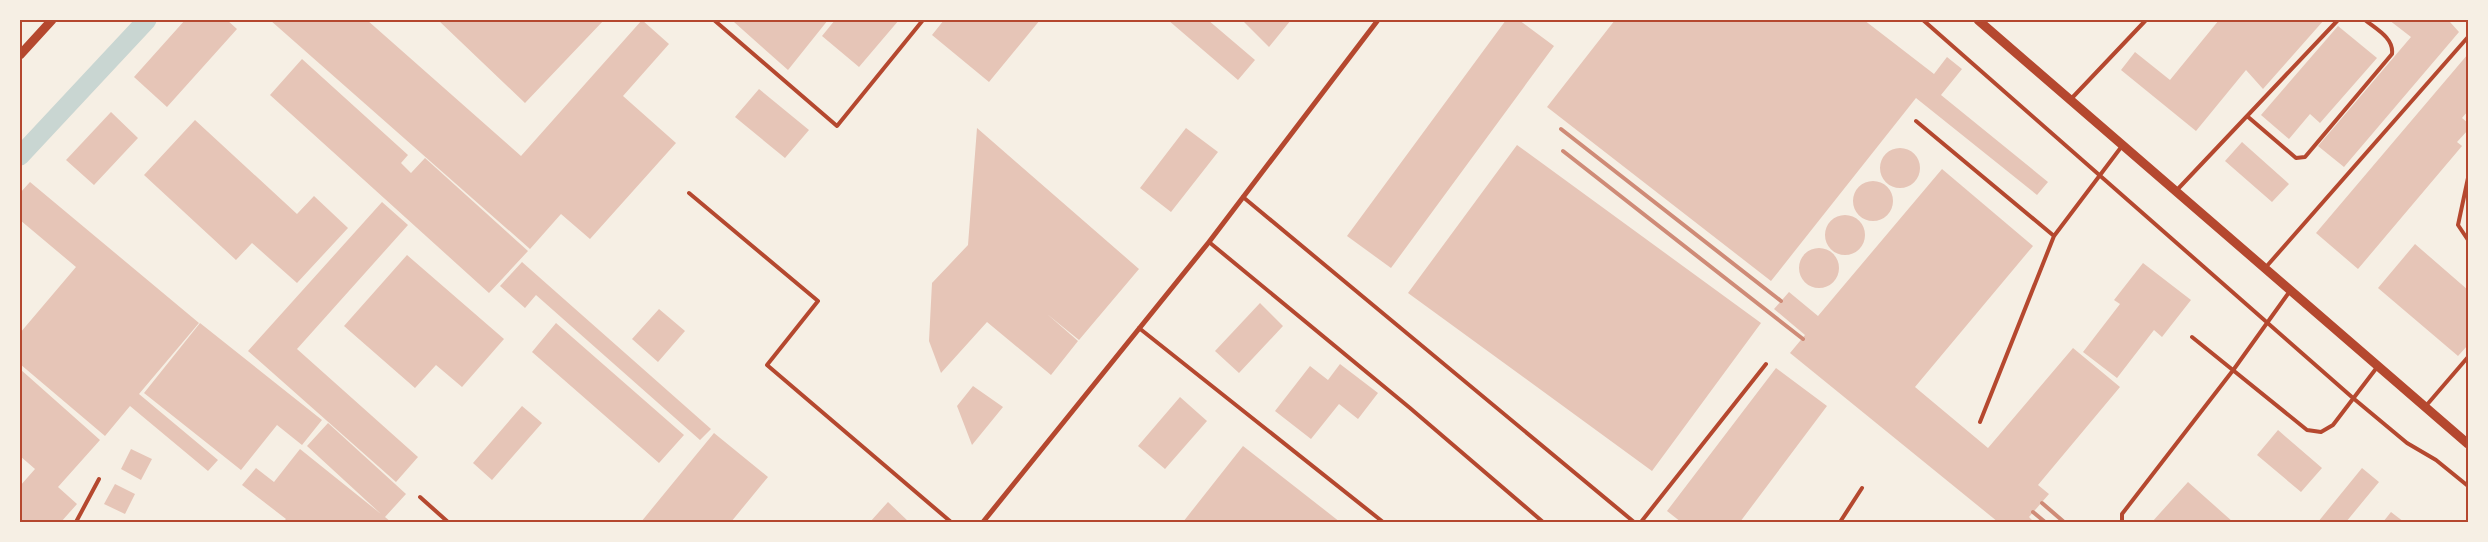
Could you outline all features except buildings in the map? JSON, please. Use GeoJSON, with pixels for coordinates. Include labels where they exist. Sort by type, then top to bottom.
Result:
{"type":"FeatureCollection","features":[{"type":"Feature","properties":{"kind":"street"},"geometry":{"type":"LineString","coordinates":[[20,55],[52,20]]}},
{"type":"Feature","properties":{"kind":"street"},"geometry":{"type":"LineString","coordinates":[[983,522],[1208,242],[1378,20]]}},
{"type":"Feature","properties":{"kind":"street"},"geometry":{"type":"LineString","coordinates":[[1978,20],[2468,444]]}},
{"type":"Feature","properties":{"kind":"lane"},"geometry":{"type":"LineString","coordinates":[[714,20],[837,126],[923,20]]}},
{"type":"Feature","properties":{"kind":"lane"},"geometry":{"type":"LineString","coordinates":[[1923,20],[2101,174],[2354,398],[2407,443],[2436,460],[2468,486]]}},
{"type":"Feature","properties":{"kind":"lane"},"geometry":{"type":"LineString","coordinates":[[2071,99],[2146,20]]}},
{"type":"Feature","properties":{"kind":"lane"},"geometry":{"type":"LineString","coordinates":[[2176,191],[2338,20]]}},
{"type":"Feature","properties":{"kind":"lane"},"geometry":{"type":"LineString","coordinates":[[2247,116],[2296,158],[2306,157],[2392,54],[2393,46],[2390,40],[2365,20]]}},
{"type":"Feature","properties":{"kind":"lane"},"geometry":{"type":"LineString","coordinates":[[2264,269],[2468,37]]}},
{"type":"Feature","properties":{"kind":"lane"},"geometry":{"type":"LineString","coordinates":[[1916,121],[2054,236]]}},
{"type":"Feature","properties":{"kind":"lane"},"geometry":{"type":"LineString","coordinates":[[1980,422],[2054,236],[2123,144]]}},
{"type":"Feature","properties":{"kind":"lane"},"geometry":{"type":"LineString","coordinates":[[2468,178],[2458,225],[2468,240]]}},
{"type":"Feature","properties":{"kind":"lane"},"geometry":{"type":"LineString","coordinates":[[689,193],[818,301],[767,365],[951,522]]}},
{"type":"Feature","properties":{"kind":"lane"},"geometry":{"type":"LineString","coordinates":[[1243,197],[1634,522]]}},
{"type":"Feature","properties":{"kind":"lane"},"geometry":{"type":"LineString","coordinates":[[1208,242],[1410,408],[1543,522]]}},
{"type":"Feature","properties":{"kind":"lane"},"geometry":{"type":"LineString","coordinates":[[2122,522],[2122,514],[2234,369],[2290,291]]}},
{"type":"Feature","properties":{"kind":"lane"},"geometry":{"type":"LineString","coordinates":[[1139,328],[1383,522]]}},
{"type":"Feature","properties":{"kind":"lane"},"geometry":{"type":"LineString","coordinates":[[2192,336],[2307,430],[2321,432],[2333,425],[2378,366]]}},
{"type":"Feature","properties":{"kind":"lane"},"geometry":{"type":"LineString","coordinates":[[2425,407],[2468,358]]}},
{"type":"Feature","properties":{"kind":"lane"},"geometry":{"type":"LineString","coordinates":[[1641,522],[1766,364]]}},
{"type":"Feature","properties":{"kind":"lane"},"geometry":{"type":"LineString","coordinates":[[76,522],[100,479]]}},
{"type":"Feature","properties":{"kind":"lane"},"geometry":{"type":"LineString","coordinates":[[1840,522],[1862,488]]}},
{"type":"Feature","properties":{"kind":"lane"},"geometry":{"type":"LineString","coordinates":[[420,497],[448,522]]}},
{"type":"Feature","properties":{"kind":"waterway"},"geometry":{"type":"LineString","coordinates":[[20,156],[147,20]]}},
{"type":"Feature","properties":{"kind":"railway"},"geometry":{"type":"LineString","coordinates":[[1561,129],[1781,301]]}},
{"type":"Feature","properties":{"kind":"railway"},"geometry":{"type":"LineString","coordinates":[[1563,151],[1803,339]]}},
{"type":"Feature","properties":{"kind":"railway"},"geometry":{"type":"LineString","coordinates":[[2042,503],[2064,522]]}},
{"type":"Feature","properties":{"kind":"railway"},"geometry":{"type":"LineString","coordinates":[[2033,512],[2045,522]]}}]}
